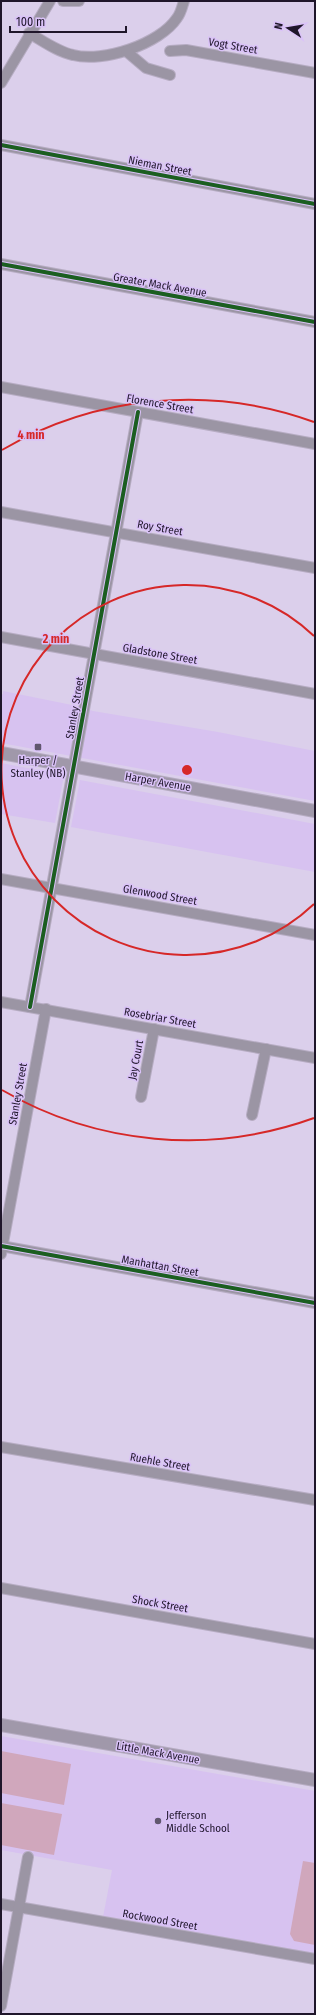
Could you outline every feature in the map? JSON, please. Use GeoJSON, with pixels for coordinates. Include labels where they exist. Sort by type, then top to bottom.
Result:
{"type":"FeatureCollection","features":[{"type":"Feature","properties":{"kind":"main road","name":"Harper Avenue"},"geometry":{"type":"LineString","coordinates":[[1,753],[315,811]]}},
{"type":"Feature","properties":{"kind":"main road","name":"Little Mack Avenue"},"geometry":{"type":"LineString","coordinates":[[1,1725],[315,1780]]}},
{"type":"Feature","properties":{"kind":"street"},"geometry":{"type":"LineString","coordinates":[[1,83],[29,33],[50,1]]}},
{"type":"Feature","properties":{"kind":"street"},"geometry":{"type":"LineString","coordinates":[[64,1],[79,1]]}},
{"type":"Feature","properties":{"kind":"street"},"geometry":{"type":"LineString","coordinates":[[29,33],[60,50],[75,56],[97,56],[126,51],[166,29],[177,18],[184,1]]}},
{"type":"Feature","properties":{"kind":"street","name":"Vogt Street"},"geometry":{"type":"LineString","coordinates":[[170,50],[186,50],[315,73]]}},
{"type":"Feature","properties":{"kind":"street"},"geometry":{"type":"LineString","coordinates":[[126,51],[146,68],[170,75]]}},
{"type":"Feature","properties":{"kind":"street","name":"Nieman Street"},"geometry":{"type":"LineString","coordinates":[[1,145],[315,204]]}},
{"type":"Feature","properties":{"kind":"street","name":"Greater Mack Avenue"},"geometry":{"type":"LineString","coordinates":[[1,264],[315,322]]}},
{"type":"Feature","properties":{"kind":"street","name":"Florence Street"},"geometry":{"type":"LineString","coordinates":[[1,387],[315,444]]}},
{"type":"Feature","properties":{"kind":"street","name":"Stanley Street"},"geometry":{"type":"LineString","coordinates":[[30,1006],[138,412]]}},
{"type":"Feature","properties":{"kind":"street","name":"Roy Street"},"geometry":{"type":"LineString","coordinates":[[1,512],[315,568]]}},
{"type":"Feature","properties":{"kind":"street","name":"Gladstone Street"},"geometry":{"type":"LineString","coordinates":[[1,637],[315,694]]}},
{"type":"Feature","properties":{"kind":"street","name":"Glenwood Street"},"geometry":{"type":"LineString","coordinates":[[1,879],[315,935]]}},
{"type":"Feature","properties":{"kind":"street","name":"Rosebriar Street"},"geometry":{"type":"LineString","coordinates":[[1,1002],[315,1058]]}},
{"type":"Feature","properties":{"kind":"street","name":"Stanley Street"},"geometry":{"type":"LineString","coordinates":[[1,1249],[46,1009]]}},
{"type":"Feature","properties":{"kind":"street","name":"Jay Court"},"geometry":{"type":"LineString","coordinates":[[141,1097],[154,1029]]}},
{"type":"Feature","properties":{"kind":"street"},"geometry":{"type":"LineString","coordinates":[[252,1116],[266,1049]]}},
{"type":"Feature","properties":{"kind":"street","name":"Manhattan Street"},"geometry":{"type":"LineString","coordinates":[[1,1249],[315,1303]]}},
{"type":"Feature","properties":{"kind":"street","name":"Ruehle Street"},"geometry":{"type":"LineString","coordinates":[[1,1447],[315,1500]]}},
{"type":"Feature","properties":{"kind":"street","name":"Shock Street"},"geometry":{"type":"LineString","coordinates":[[1,1588],[315,1644]]}},
{"type":"Feature","properties":{"kind":"street"},"geometry":{"type":"LineString","coordinates":[[1,2006],[28,1857]]}},
{"type":"Feature","properties":{"kind":"street","name":"Rockwood Street"},"geometry":{"type":"LineString","coordinates":[[1,1904],[315,1959]]}},
{"type":"Feature","properties":{"kind":"shaded area"},"geometry":{"type":"Polygon","coordinates":[[[3,691],[77,706],[93,711],[218,732],[315,751],[315,801],[1,743],[1,694],[3,694],[3,691]]]}},
{"type":"Feature","properties":{"kind":"shaded area"},"geometry":{"type":"Polygon","coordinates":[[[1,763],[64,775],[55,823],[1,814],[1,763]]]}},
{"type":"Feature","properties":{"kind":"shaded area"},"geometry":{"type":"Polygon","coordinates":[[[80,780],[315,824],[315,872],[71,827],[80,780]]]}},
{"type":"Feature","properties":{"kind":"shaded area","name":"Jefferson Middle School"},"geometry":{"type":"Polygon","coordinates":[[[1,1736],[315,1791],[315,1955],[103,1917],[112,1870],[1,1850],[1,1736]]]}},
{"type":"Feature","properties":{"kind":"shaded area"},"geometry":{"type":"Polygon","coordinates":[[[1,1751],[71,1764],[64,1805],[1,1793],[1,1751]]]}},
{"type":"Feature","properties":{"kind":"shaded area"},"geometry":{"type":"Polygon","coordinates":[[[1,1803],[62,1814],[54,1855],[1,1845],[1,1803]]]}},
{"type":"Feature","properties":{"kind":"shaded area"},"geometry":{"type":"Polygon","coordinates":[[[303,1861],[315,1863],[315,1945],[294,1941],[290,1934],[303,1861]]]}},
{"type":"Feature","properties":{"kind":"cycle path"},"geometry":{"type":"LineString","coordinates":[[1,145],[315,204]]}},
{"type":"Feature","properties":{"kind":"cycle path"},"geometry":{"type":"LineString","coordinates":[[1,264],[315,322]]}},
{"type":"Feature","properties":{"kind":"cycle path"},"geometry":{"type":"LineString","coordinates":[[30,1007],[138,412]]}},
{"type":"Feature","properties":{"kind":"cycle path"},"geometry":{"type":"LineString","coordinates":[[1,1246],[315,1303]]}},
{"type":"Feature","properties":{"kind":"place","name":"Harper / Stanley (NB)"},"geometry":{"type":"Point","coordinates":[38,747]}},
{"type":"Feature","properties":{"kind":"place","name":"Jefferson Middle School"},"geometry":{"type":"Point","coordinates":[158,1821]}}]}
